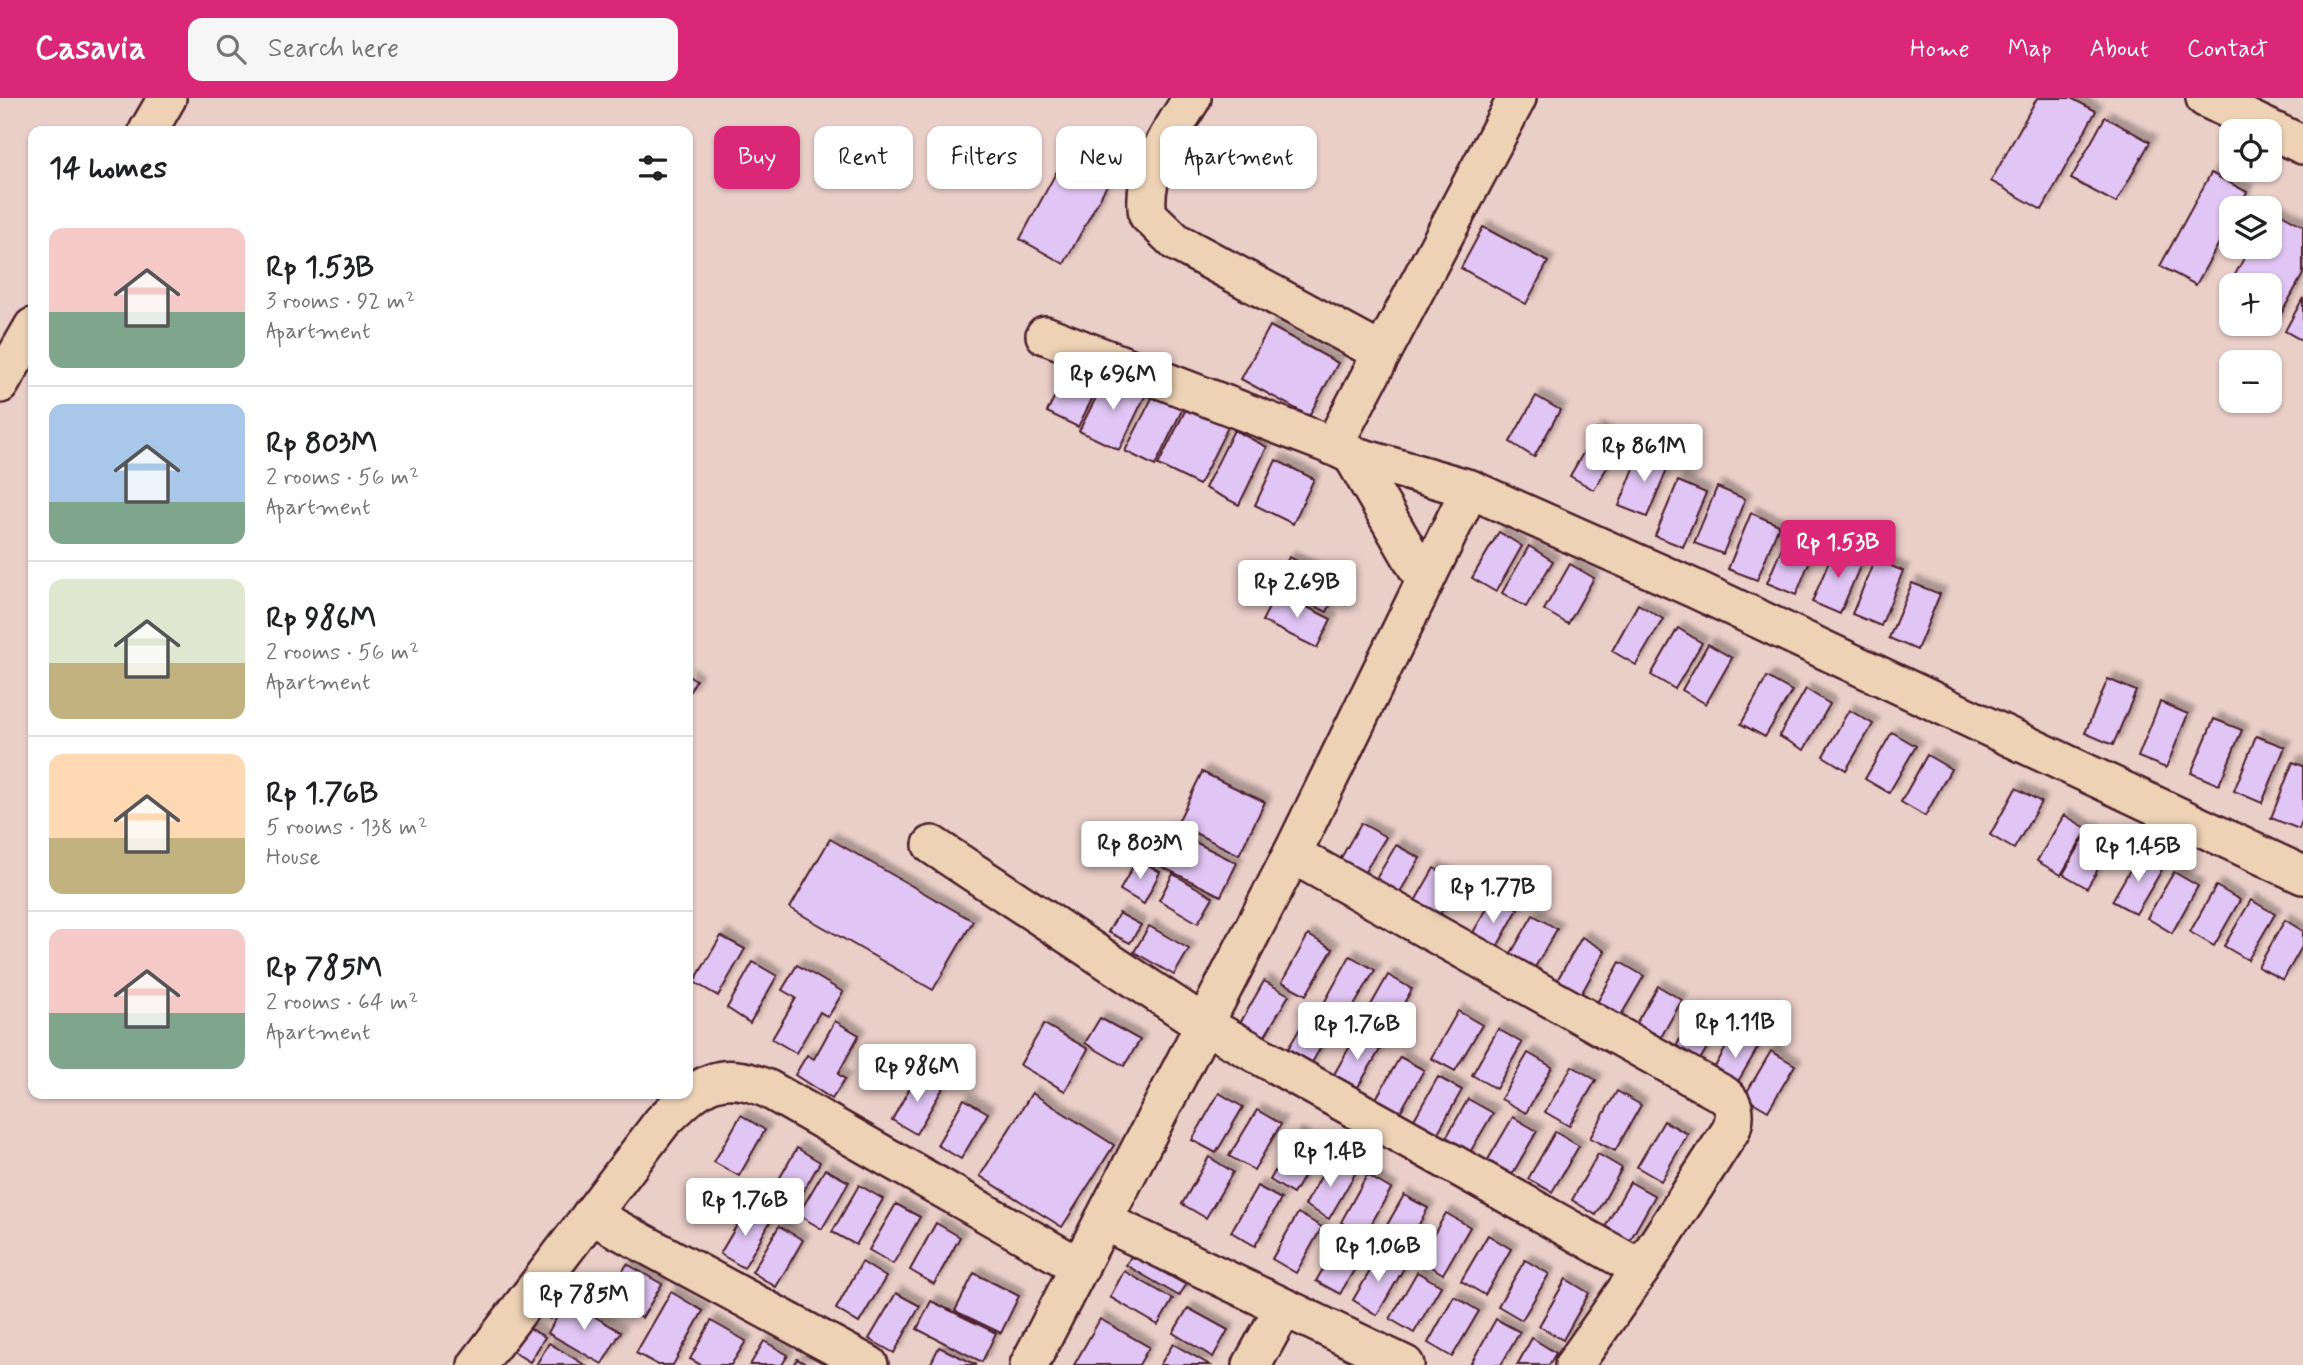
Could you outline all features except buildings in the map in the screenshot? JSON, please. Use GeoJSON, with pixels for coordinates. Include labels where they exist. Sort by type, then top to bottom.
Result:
{"type":"FeatureCollection","features":[{"type":"Feature","properties":{"kind":"street"},"geometry":{"type":"LineString","coordinates":[[151,126],[167,98]]}},
{"type":"Feature","properties":{"kind":"street"},"geometry":{"type":"LineString","coordinates":[[1192,98],[1154,168],[1145,202],[1148,215],[1176,242],[1382,353]]}},
{"type":"Feature","properties":{"kind":"street"},"geometry":{"type":"LineString","coordinates":[[1342,451],[1382,353],[1517,98]]}},
{"type":"Feature","properties":{"kind":"street"},"geometry":{"type":"LineString","coordinates":[[2205,98],[2303,145]]}},
{"type":"Feature","properties":{"kind":"street"},"geometry":{"type":"LineString","coordinates":[[1045,335],[1342,451],[1470,489],[1695,589],[2303,875]]}},
{"type":"Feature","properties":{"kind":"street"},"geometry":{"type":"LineString","coordinates":[[0,384],[28,336]]}},
{"type":"Feature","properties":{"kind":"street"},"geometry":{"type":"LineString","coordinates":[[1342,451],[1425,580]]}},
{"type":"Feature","properties":{"kind":"street"},"geometry":{"type":"LineString","coordinates":[[1030,1365],[1292,854],[1470,489]]}},
{"type":"Feature","properties":{"kind":"street"},"geometry":{"type":"LineString","coordinates":[[932,845],[1205,1025],[1641,1269]]}},
{"type":"Feature","properties":{"kind":"street"},"geometry":{"type":"LineString","coordinates":[[1292,854],[1724,1096],[1732,1103],[1734,1114],[1731,1130],[1641,1269],[1574,1365]]}},
{"type":"Feature","properties":{"kind":"street"},"geometry":{"type":"LineString","coordinates":[[693,1092],[709,1082],[747,1080],[1080,1267]]}},
{"type":"Feature","properties":{"kind":"street"},"geometry":{"type":"LineString","coordinates":[[477,1365],[662,1122],[686,1099]]}},
{"type":"Feature","properties":{"kind":"street"},"geometry":{"type":"LineString","coordinates":[[591,1215],[869,1365]]}},
{"type":"Feature","properties":{"kind":"street"},"geometry":{"type":"LineString","coordinates":[[1103,1221],[1405,1365]]}},
{"type":"Feature","properties":{"kind":"street"},"geometry":{"type":"LineString","coordinates":[[1252,1365],[1283,1309]]}}]}
